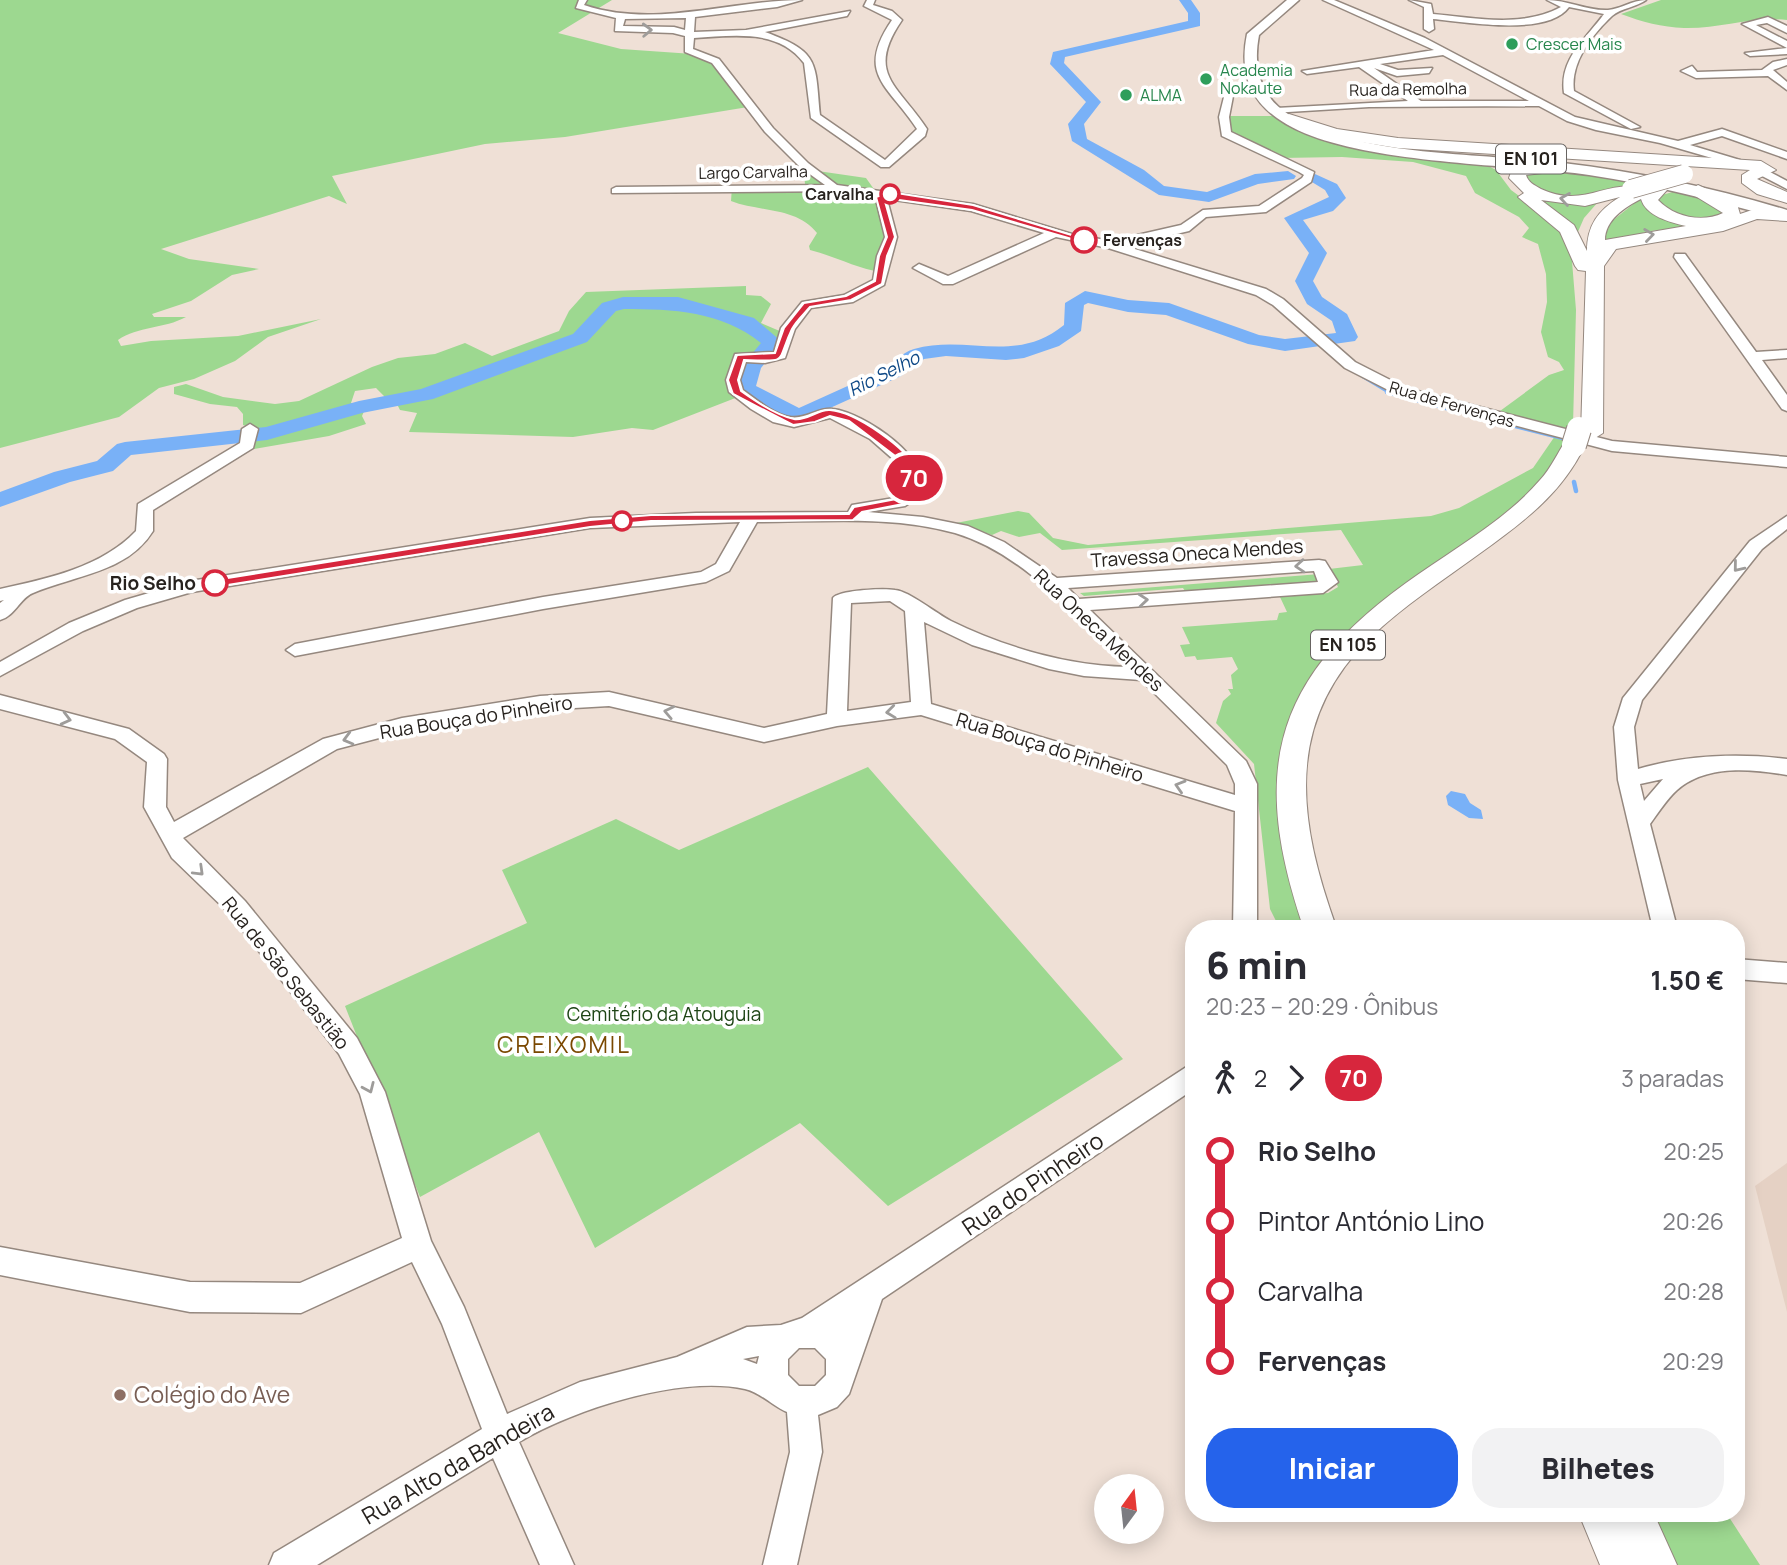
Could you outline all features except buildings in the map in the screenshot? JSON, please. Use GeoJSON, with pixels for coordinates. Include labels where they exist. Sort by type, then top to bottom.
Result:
{"type":"FeatureCollection","features":[{"type":"Feature","properties":{"kind":"highway"},"geometry":{"type":"LineString","coordinates":[[1282,114],[1335,133],[1387,142],[1765,170]]}},
{"type":"Feature","properties":{"kind":"highway"},"geometry":{"type":"LineString","coordinates":[[1476,157],[1507,169],[1536,159]]}},
{"type":"Feature","properties":{"kind":"highway"},"geometry":{"type":"LineString","coordinates":[[1564,167],[1527,168],[1519,172],[1517,178],[1533,190],[1571,201],[1593,200],[1620,190],[1659,190],[1651,194],[1649,201],[1664,214],[1710,222],[1732,215],[1731,208],[1726,203],[1694,180]]}},
{"type":"Feature","properties":{"kind":"highway","name":"EN 101"},"geometry":{"type":"LineString","coordinates":[[1590,266],[1598,227],[1619,204],[1644,189],[1787,168]]}},
{"type":"Feature","properties":{"kind":"highway"},"geometry":{"type":"LineString","coordinates":[[1507,169],[1517,191],[1552,214],[1568,229],[1590,266],[1609,245],[1618,241],[1723,226],[1755,214],[1787,214]]}},
{"type":"Feature","properties":{"kind":"highway"},"geometry":{"type":"LineString","coordinates":[[1765,170],[1751,175],[1748,180],[1763,190],[1787,198]]}},
{"type":"Feature","properties":{"kind":"highway","name":"EN 101"},"geometry":{"type":"LineString","coordinates":[[1644,189],[1694,180]]}},
{"type":"Feature","properties":{"kind":"highway"},"geometry":{"type":"LineString","coordinates":[[1726,192],[1755,205],[1741,219]]}},
{"type":"Feature","properties":{"kind":"highway","name":"EN 105"},"geometry":{"type":"LineString","coordinates":[[1336,920],[1313,848],[1307,803],[1309,760],[1326,703],[1347,670],[1385,629],[1546,506],[1566,485],[1583,439],[1590,266]]}},
{"type":"Feature","properties":{"kind":"highway","name":"EN 105"},"geometry":{"type":"LineString","coordinates":[[1317,920],[1299,867],[1289,800],[1295,738],[1310,697],[1343,650],[1374,620],[1495,532],[1538,495],[1583,439]]}},
{"type":"Feature","properties":{"kind":"highway"},"geometry":{"type":"LineString","coordinates":[[1606,1522],[1625,1565]]}},
{"type":"Feature","properties":{"kind":"highway"},"geometry":{"type":"LineString","coordinates":[[1634,1522],[1653,1565]]}},
{"type":"Feature","properties":{"kind":"main road"},"geometry":{"type":"LineString","coordinates":[[1256,92],[1253,34],[1294,0]]}},
{"type":"Feature","properties":{"kind":"main road","name":"EN 101"},"geometry":{"type":"LineString","coordinates":[[1256,92],[1302,127],[1347,140],[1476,157]]}},
{"type":"Feature","properties":{"kind":"main road","name":"EN 101"},"geometry":{"type":"LineString","coordinates":[[1282,114],[1314,129],[1358,140],[1536,159],[1655,176],[1726,192],[1787,214]]}},
{"type":"Feature","properties":{"kind":"main road","name":"EN 101"},"geometry":{"type":"LineString","coordinates":[[1507,169],[1564,167],[1694,180],[1755,205],[1787,214]]}},
{"type":"Feature","properties":{"kind":"street"},"geometry":{"type":"LineString","coordinates":[[583,0],[579,6],[584,9],[621,14],[691,15],[747,11],[798,0]]}},
{"type":"Feature","properties":{"kind":"street"},"geometry":{"type":"LineString","coordinates":[[853,517],[858,509],[899,502],[914,493],[914,473],[902,457],[853,418],[829,412],[812,420],[793,422],[750,402],[736,392],[733,380],[740,357],[780,355],[788,328],[807,305],[848,299],[879,282],[883,256],[891,237],[880,197],[890,194],[884,186],[885,165],[921,134],[922,129],[888,85],[879,51],[897,20],[889,13],[868,6],[871,0]]}},
{"type":"Feature","properties":{"kind":"street"},"geometry":{"type":"LineString","coordinates":[[1327,0],[1422,40],[1541,104],[1600,128],[1662,140],[1736,162]]}},
{"type":"Feature","properties":{"kind":"street"},"geometry":{"type":"LineString","coordinates":[[1413,0],[1428,6],[1429,36],[1422,40]]}},
{"type":"Feature","properties":{"kind":"street"},"geometry":{"type":"LineString","coordinates":[[1550,0],[1610,13]]}},
{"type":"Feature","properties":{"kind":"street"},"geometry":{"type":"LineString","coordinates":[[1642,0],[1610,13],[1584,41],[1567,77],[1569,93],[1662,140]]}},
{"type":"Feature","properties":{"kind":"street"},"geometry":{"type":"LineString","coordinates":[[1430,16],[1470,21],[1533,21],[1557,14],[1565,9],[1565,4]]}},
{"type":"Feature","properties":{"kind":"street"},"geometry":{"type":"LineString","coordinates":[[747,11],[749,28],[788,45],[807,60],[812,68],[815,116],[885,165]]}},
{"type":"Feature","properties":{"kind":"street"},"geometry":{"type":"LineString","coordinates":[[621,14],[618,29],[674,30],[690,35],[754,31],[847,13]]}},
{"type":"Feature","properties":{"kind":"street"},"geometry":{"type":"LineString","coordinates":[[691,15],[688,50],[716,61],[725,79],[806,169],[822,181],[845,188]]}},
{"type":"Feature","properties":{"kind":"street"},"geometry":{"type":"LineString","coordinates":[[1787,30],[1768,20],[1747,24],[1787,45]]}},
{"type":"Feature","properties":{"kind":"street"},"geometry":{"type":"LineString","coordinates":[[1750,52],[1787,51]]}},
{"type":"Feature","properties":{"kind":"street"},"geometry":{"type":"LineString","coordinates":[[1307,71],[1443,52]]}},
{"type":"Feature","properties":{"kind":"street"},"geometry":{"type":"LineString","coordinates":[[1768,73],[1770,67],[1787,62]]}},
{"type":"Feature","properties":{"kind":"street"},"geometry":{"type":"LineString","coordinates":[[1364,64],[1397,74],[1429,70]]}},
{"type":"Feature","properties":{"kind":"street"},"geometry":{"type":"LineString","coordinates":[[1364,64],[1419,103]]}},
{"type":"Feature","properties":{"kind":"street"},"geometry":{"type":"LineString","coordinates":[[1692,69],[1686,71],[1696,75],[1768,73],[1787,87]]}},
{"type":"Feature","properties":{"kind":"street"},"geometry":{"type":"LineString","coordinates":[[1111,245],[1185,228],[1203,214],[1262,209],[1307,180],[1310,174],[1303,170],[1226,134],[1224,117],[1230,93],[1256,92]]}},
{"type":"Feature","properties":{"kind":"street","name":"Rua da Remolha"},"geometry":{"type":"LineString","coordinates":[[1282,114],[1419,103],[1541,104]]}},
{"type":"Feature","properties":{"kind":"street"},"geometry":{"type":"LineString","coordinates":[[1678,145],[1722,132],[1787,156]]}},
{"type":"Feature","properties":{"kind":"street"},"geometry":{"type":"LineString","coordinates":[[1765,170],[1787,186]]}},
{"type":"Feature","properties":{"kind":"street","name":"Largo Carvalha"},"geometry":{"type":"LineString","coordinates":[[615,191],[845,188],[973,208],[1054,233]]}},
{"type":"Feature","properties":{"kind":"street"},"geometry":{"type":"LineString","coordinates":[[919,268],[948,281],[1054,233]]}},
{"type":"Feature","properties":{"kind":"street","name":"Rua de Fervenças"},"geometry":{"type":"LineString","coordinates":[[1054,233],[1111,245],[1261,292],[1278,302],[1354,369],[1401,391],[1633,450],[1787,462]]}},
{"type":"Feature","properties":{"kind":"street"},"geometry":{"type":"LineString","coordinates":[[1680,257],[1787,407]]}},
{"type":"Feature","properties":{"kind":"street"},"geometry":{"type":"LineString","coordinates":[[1752,357],[1787,354]]}},
{"type":"Feature","properties":{"kind":"street"},"geometry":{"type":"LineString","coordinates":[[0,595],[24,590],[116,557],[144,534],[147,522],[144,508],[249,437]]}},
{"type":"Feature","properties":{"kind":"street"},"geometry":{"type":"LineString","coordinates":[[295,650],[543,603],[706,577],[723,568],[751,517]]}},
{"type":"Feature","properties":{"kind":"street","name":"Rua Oneca Mendes"},"geometry":{"type":"LineString","coordinates":[[0,670],[76,627],[131,604],[190,587],[590,523],[651,518],[853,517],[918,522],[960,530],[989,541],[1025,562],[1053,584],[1236,761],[1246,784],[1245,920]]}},
{"type":"Feature","properties":{"kind":"street"},"geometry":{"type":"LineString","coordinates":[[1663,920],[1628,780],[1624,727],[1633,698],[1756,545],[1787,521]]}},
{"type":"Feature","properties":{"kind":"street","name":"Travessa Oneca Mendes"},"geometry":{"type":"LineString","coordinates":[[1053,584],[1319,565],[1329,582],[1323,587],[1075,605]]}},
{"type":"Feature","properties":{"kind":"street"},"geometry":{"type":"LineString","coordinates":[[0,614],[24,590]]}},
{"type":"Feature","properties":{"kind":"street"},"geometry":{"type":"LineString","coordinates":[[837,719],[842,598],[894,595],[914,611],[1002,650],[1120,675],[1145,674]]}},
{"type":"Feature","properties":{"kind":"street"},"geometry":{"type":"LineString","coordinates":[[914,611],[921,708]]}},
{"type":"Feature","properties":{"kind":"street","name":"Rua Bouça do Pinheiro"},"geometry":{"type":"LineString","coordinates":[[172,834],[330,744],[402,725],[540,703],[610,699],[764,735],[837,719],[921,708],[1245,806]]}},
{"type":"Feature","properties":{"kind":"street","name":"Rua de São Sebastião"},"geometry":{"type":"LineString","coordinates":[[0,702],[122,734],[157,759],[155,807],[180,852],[237,907],[348,1046],[372,1092],[418,1245],[454,1317],[499,1434],[557,1565]]}},
{"type":"Feature","properties":{"kind":"street"},"geometry":{"type":"LineString","coordinates":[[1628,780],[1670,768],[1766,763],[1787,767]]}},
{"type":"Feature","properties":{"kind":"street"},"geometry":{"type":"LineString","coordinates":[[1638,823],[1670,784],[1697,768]]}},
{"type":"Feature","properties":{"kind":"street"},"geometry":{"type":"LineString","coordinates":[[1628,780],[1670,784]]}},
{"type":"Feature","properties":{"kind":"street"},"geometry":{"type":"LineString","coordinates":[[1745,970],[1787,973]]}},
{"type":"Feature","properties":{"kind":"street"},"geometry":{"type":"LineString","coordinates":[[1745,982],[1787,984]]}},
{"type":"Feature","properties":{"kind":"street","name":"Rua do Pinheiro"},"geometry":{"type":"LineString","coordinates":[[796,1335],[870,1292],[1166,1096],[1185,1080]]}},
{"type":"Feature","properties":{"kind":"street"},"geometry":{"type":"LineString","coordinates":[[0,1261],[190,1297],[301,1298],[418,1245]]}},
{"type":"Feature","properties":{"kind":"street"},"geometry":{"type":"LineString","coordinates":[[790,1395],[814,1402],[830,1393],[838,1383],[842,1364],[870,1292]]}},
{"type":"Feature","properties":{"kind":"street"},"geometry":{"type":"LineString","coordinates":[[780,1565],[806,1451],[790,1395],[773,1375],[773,1362],[796,1335],[831,1339],[840,1352],[842,1364]]}},
{"type":"Feature","properties":{"kind":"street","name":"Rua Alto da Bandeira"},"geometry":{"type":"LineString","coordinates":[[286,1565],[499,1434],[580,1397],[678,1372],[747,1342],[796,1335]]}},
{"type":"Feature","properties":{"kind":"street","name":"Rua Alto da Bandeira"},"geometry":{"type":"LineString","coordinates":[[678,1372],[745,1374],[790,1395]]}},
{"type":"Feature","properties":{"kind":"shaded area"},"geometry":{"type":"Polygon","coordinates":[[[1787,1163],[1787,1312],[1755,1186],[1787,1163]]]}},
{"type":"Feature","properties":{"kind":"green space"},"geometry":{"type":"Polygon","coordinates":[[[0,0],[612,0],[558,33],[621,49],[693,54],[713,61],[724,80],[748,107],[565,137],[485,144],[332,176],[347,204],[329,196],[161,249],[189,259],[259,269],[232,275],[191,301],[152,314],[154,317],[186,317],[126,335],[118,340],[121,346],[151,341],[238,336],[321,319],[268,337],[235,361],[194,379],[159,388],[119,417],[0,448],[0,0]]]}},
{"type":"Feature","properties":{"kind":"green space"},"geometry":{"type":"Polygon","coordinates":[[[1661,0],[1787,0],[1787,20],[1684,28],[1652,24],[1621,14],[1661,0]]]}},
{"type":"Feature","properties":{"kind":"green space"},"geometry":{"type":"Polygon","coordinates":[[[1228,116],[1277,116],[1325,137],[1479,161],[1496,170],[1511,190],[1555,222],[1571,249],[1576,310],[1573,425],[1570,433],[1500,411],[1549,375],[1564,370],[1559,362],[1548,357],[1541,332],[1547,302],[1546,274],[1538,244],[1522,237],[1529,228],[1519,217],[1475,193],[1466,176],[1413,162],[1342,157],[1280,158],[1229,134],[1228,116]]]}},
{"type":"Feature","properties":{"kind":"green space"},"geometry":{"type":"Polygon","coordinates":[[[1535,168],[1636,180],[1595,195],[1571,196],[1529,185],[1524,174],[1535,168]]]}},
{"type":"Feature","properties":{"kind":"green space"},"geometry":{"type":"Polygon","coordinates":[[[804,169],[866,178],[876,192],[890,237],[880,272],[810,250],[809,246],[817,233],[799,219],[777,211],[731,201],[732,187],[805,185],[804,169]]]}},
{"type":"Feature","properties":{"kind":"green space"},"geometry":{"type":"Polygon","coordinates":[[[1513,180],[1527,191],[1598,202],[1584,218],[1577,234],[1532,199],[1513,180]]]}},
{"type":"Feature","properties":{"kind":"green space"},"geometry":{"type":"Polygon","coordinates":[[[1683,189],[1726,212],[1717,216],[1691,217],[1657,203],[1662,195],[1683,189]]]}},
{"type":"Feature","properties":{"kind":"green space"},"geometry":{"type":"Polygon","coordinates":[[[1642,197],[1645,203],[1708,224],[1651,231],[1601,243],[1612,221],[1642,197]]]}},
{"type":"Feature","properties":{"kind":"green space"},"geometry":{"type":"Polygon","coordinates":[[[746,286],[746,295],[761,296],[771,304],[761,323],[782,332],[776,354],[740,354],[732,363],[738,397],[653,430],[632,428],[573,437],[409,432],[417,413],[400,410],[394,398],[385,397],[376,388],[355,391],[351,403],[365,409],[362,416],[366,424],[329,436],[254,449],[254,429],[243,425],[243,414],[237,407],[210,404],[174,394],[174,387],[186,384],[223,397],[275,404],[299,401],[372,367],[398,358],[435,354],[465,343],[492,356],[559,331],[569,311],[586,292],[746,286]]]}},
{"type":"Feature","properties":{"kind":"green space"},"geometry":{"type":"Polygon","coordinates":[[[1555,436],[1567,439],[1553,467],[1538,486],[1364,622],[1332,653],[1307,688],[1289,728],[1280,774],[1279,795],[1285,853],[1305,920],[1276,920],[1270,909],[1254,764],[1216,723],[1223,701],[1231,694],[1228,689],[1233,689],[1231,675],[1238,669],[1232,657],[1197,660],[1195,656],[1185,657],[1180,645],[1190,644],[1182,627],[1277,620],[1279,613],[1287,612],[1280,597],[1328,593],[1338,587],[1329,569],[1363,565],[1341,530],[1062,550],[1040,533],[1019,537],[1001,531],[992,535],[956,523],[1018,511],[1029,513],[1053,538],[1088,545],[1431,516],[1459,508],[1533,468],[1555,436]]]}},
{"type":"Feature","properties":{"kind":"green space"},"geometry":{"type":"Polygon","coordinates":[[[1320,574],[1321,582],[1186,593],[1183,588],[1084,596],[1080,593],[1320,574]]]}},
{"type":"Feature","properties":{"kind":"green space","name":"Cemitério da Atouguia"},"geometry":{"type":"Polygon","coordinates":[[[868,767],[1123,1059],[888,1206],[800,1123],[595,1248],[539,1132],[420,1197],[345,1006],[527,923],[502,870],[616,819],[679,850],[868,767]]]}},
{"type":"Feature","properties":{"kind":"green space"},"geometry":{"type":"Polygon","coordinates":[[[1653,1522],[1732,1522],[1760,1565],[1673,1565],[1653,1522]]]}},
{"type":"Feature","properties":{"kind":"water"},"geometry":{"type":"Polygon","coordinates":[[[1451,791],[1465,794],[1470,803],[1481,810],[1483,819],[1469,818],[1448,805],[1446,796],[1451,791]]]}},
{"type":"Feature","properties":{"kind":"waterway","name":"Rio Selho"},"geometry":{"type":"LineString","coordinates":[[1185,0],[1194,13],[1195,23],[1179,29],[1158,31],[1058,55],[1057,64],[1094,102],[1076,124],[1080,141],[1138,173],[1159,190],[1209,197],[1255,179],[1288,176]]}},
{"type":"Feature","properties":{"kind":"waterway","name":"Rio Selho"},"geometry":{"type":"LineString","coordinates":[[0,500],[62,477],[105,466],[125,449],[267,433],[359,407],[426,395],[580,338],[609,307],[623,303],[678,303],[747,322],[772,342],[751,367],[746,386],[751,394],[799,416],[894,372],[904,361],[917,354],[946,350],[1006,354],[1043,346],[1074,327],[1075,303],[1085,297],[1128,306],[1169,309],[1255,340],[1285,345],[1348,337],[1340,318],[1314,300],[1304,281],[1318,253],[1293,218],[1327,207],[1338,198],[1331,187],[1315,179]]}},
{"type":"Feature","properties":{"kind":"waterway"},"geometry":{"type":"LineString","coordinates":[[1362,376],[1390,393]]}},
{"type":"Feature","properties":{"kind":"waterway"},"geometry":{"type":"LineString","coordinates":[[1390,393],[1450,409]]}},
{"type":"Feature","properties":{"kind":"waterway"},"geometry":{"type":"LineString","coordinates":[[1468,414],[1567,439]]}},
{"type":"Feature","properties":{"kind":"waterway"},"geometry":{"type":"LineString","coordinates":[[1574,482],[1576,491]]}},
{"type":"Feature","properties":{"kind":"bus line","name":"70"},"geometry":{"type":"LineString","coordinates":[[215,583],[590,523],[651,518],[853,517],[858,509],[899,502],[914,493],[914,473],[902,457],[853,418],[829,412],[812,420],[793,422],[750,402],[736,392],[733,380],[740,357],[746,355],[765,359],[780,355],[788,328],[804,307],[828,300],[848,299],[879,282],[883,256],[891,237],[886,229],[886,210],[880,197],[890,194],[973,208],[1084,240]]}},
{"type":"Feature","properties":{"kind":"place","name":"Crescer Mais"},"geometry":{"type":"Point","coordinates":[1512,44]}},
{"type":"Feature","properties":{"kind":"place","name":"Academia Nokaute"},"geometry":{"type":"Point","coordinates":[1206,79]}},
{"type":"Feature","properties":{"kind":"place","name":"ALMA"},"geometry":{"type":"Point","coordinates":[1126,95]}},
{"type":"Feature","properties":{"kind":"place","name":"Carvalha"},"geometry":{"type":"Point","coordinates":[890,194]}},
{"type":"Feature","properties":{"kind":"place","name":"Fervenças"},"geometry":{"type":"Point","coordinates":[1084,240]}},
{"type":"Feature","properties":{"kind":"place","name":"Rio Selho"},"geometry":{"type":"Point","coordinates":[215,583]}},
{"type":"Feature","properties":{"kind":"place","name":"Colégio do Ave"},"geometry":{"type":"Point","coordinates":[120,1395]}},
{"type":"Feature","properties":{"kind":"district","name":"CREIXOMIL"},"geometry":{"type":"Point","coordinates":[564,1045]}}]}
